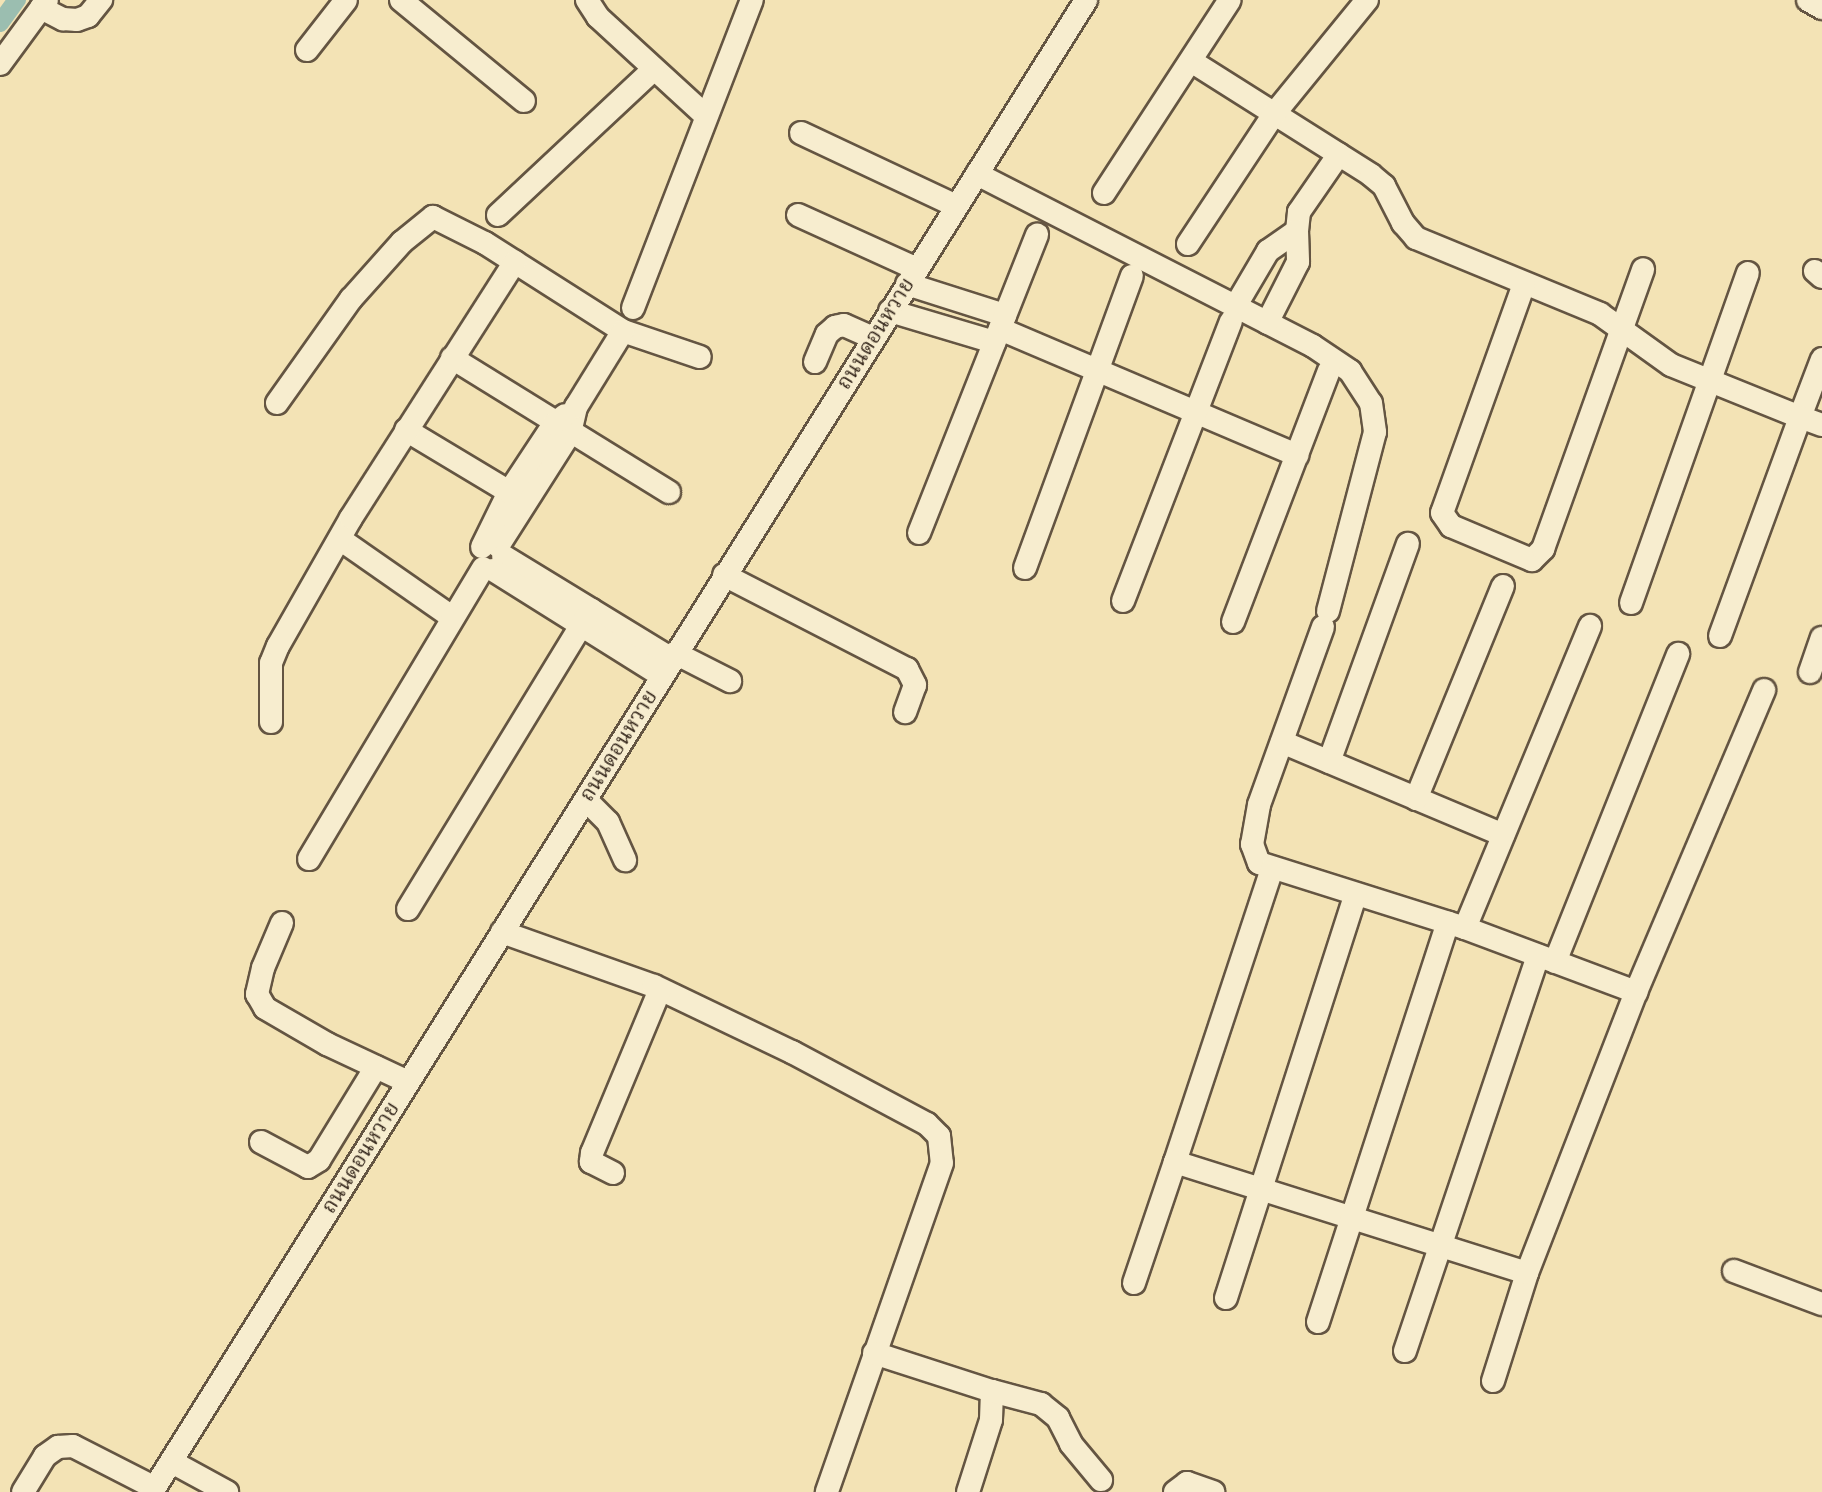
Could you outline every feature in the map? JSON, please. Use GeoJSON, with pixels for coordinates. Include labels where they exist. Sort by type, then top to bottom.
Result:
{"type":"FeatureCollection","features":[{"type":"Feature","properties":{"kind":"street"},"geometry":{"type":"LineString","coordinates":[[0,64],[44,4],[63,20],[77,20],[88,16],[101,0]]}},
{"type":"Feature","properties":{"kind":"street"},"geometry":{"type":"LineString","coordinates":[[307,50],[346,0]]}},
{"type":"Feature","properties":{"kind":"street"},"geometry":{"type":"LineString","coordinates":[[401,0],[524,101]]}},
{"type":"Feature","properties":{"kind":"street"},"geometry":{"type":"LineString","coordinates":[[587,0],[598,17],[653,70],[706,116]]}},
{"type":"Feature","properties":{"kind":"street"},"geometry":{"type":"LineString","coordinates":[[633,308],[752,0]]}},
{"type":"Feature","properties":{"kind":"street","name":"ถนนดอนหวาย"},"geometry":{"type":"LineString","coordinates":[[154,1490],[586,800],[724,575],[1086,0]]}},
{"type":"Feature","properties":{"kind":"street"},"geometry":{"type":"LineString","coordinates":[[1104,193],[1230,0]]}},
{"type":"Feature","properties":{"kind":"street"},"geometry":{"type":"LineString","coordinates":[[1188,243],[1274,114],[1367,0]]}},
{"type":"Feature","properties":{"kind":"street"},"geometry":{"type":"LineString","coordinates":[[1808,0],[1822,8]]}},
{"type":"Feature","properties":{"kind":"street"},"geometry":{"type":"LineString","coordinates":[[1191,61],[1339,154],[1384,186],[1402,223],[1416,238],[1600,314],[1671,365],[1822,425]]}},
{"type":"Feature","properties":{"kind":"street"},"geometry":{"type":"LineString","coordinates":[[498,215],[653,70]]}},
{"type":"Feature","properties":{"kind":"street"},"geometry":{"type":"LineString","coordinates":[[801,133],[956,206]]}},
{"type":"Feature","properties":{"kind":"street"},"geometry":{"type":"LineString","coordinates":[[1267,323],[1298,262],[1299,212],[1339,154]]}},
{"type":"Feature","properties":{"kind":"street"},"geometry":{"type":"LineString","coordinates":[[977,174],[1233,314],[1267,323],[1339,361],[1366,393],[1374,416],[1375,432],[1363,486],[1326,619],[1253,830],[1254,855],[1259,863],[1456,926],[1636,992]]}},
{"type":"Feature","properties":{"kind":"street"},"geometry":{"type":"LineString","coordinates":[[798,215],[1000,328],[1297,455]]}},
{"type":"Feature","properties":{"kind":"street"},"geometry":{"type":"LineString","coordinates":[[277,403],[351,299],[402,242],[433,217],[454,224],[623,331],[700,357]]}},
{"type":"Feature","properties":{"kind":"street"},"geometry":{"type":"LineString","coordinates":[[1123,601],[1233,314],[1268,251],[1297,231]]}},
{"type":"Feature","properties":{"kind":"street"},"geometry":{"type":"LineString","coordinates":[[919,533],[1036,235]]}},
{"type":"Feature","properties":{"kind":"street"},"geometry":{"type":"LineString","coordinates":[[270,722],[271,663],[340,539],[406,430],[515,262]]}},
{"type":"Feature","properties":{"kind":"street"},"geometry":{"type":"LineString","coordinates":[[1524,284],[1448,489],[1442,513],[1451,526],[1523,559],[1539,556],[1642,269]]}},
{"type":"Feature","properties":{"kind":"street"},"geometry":{"type":"LineString","coordinates":[[1631,603],[1748,273]]}},
{"type":"Feature","properties":{"kind":"street"},"geometry":{"type":"LineString","coordinates":[[1025,568],[1132,276]]}},
{"type":"Feature","properties":{"kind":"street"},"geometry":{"type":"LineString","coordinates":[[891,311],[1000,328]]}},
{"type":"Feature","properties":{"kind":"street"},"geometry":{"type":"LineString","coordinates":[[815,362],[827,334],[836,327],[844,325],[873,338]]}},
{"type":"Feature","properties":{"kind":"street"},"geometry":{"type":"LineString","coordinates":[[309,859],[400,712],[452,617],[492,557],[517,497],[623,331]]}},
{"type":"Feature","properties":{"kind":"street"},"geometry":{"type":"LineString","coordinates":[[452,358],[562,429],[669,492]]}},
{"type":"Feature","properties":{"kind":"street"},"geometry":{"type":"LineString","coordinates":[[1720,636],[1822,359]]}},
{"type":"Feature","properties":{"kind":"street"},"geometry":{"type":"LineString","coordinates":[[1233,622],[1329,371]]}},
{"type":"Feature","properties":{"kind":"street"},"geometry":{"type":"LineString","coordinates":[[406,430],[517,497]]}},
{"type":"Feature","properties":{"kind":"street"},"geometry":{"type":"LineString","coordinates":[[340,539],[452,617]]}},
{"type":"Feature","properties":{"kind":"street"},"geometry":{"type":"LineString","coordinates":[[1329,762],[1408,544]]}},
{"type":"Feature","properties":{"kind":"street"},"geometry":{"type":"LineString","coordinates":[[492,557],[586,617],[670,663],[730,681]]}},
{"type":"Feature","properties":{"kind":"street"},"geometry":{"type":"LineString","coordinates":[[724,575],[907,669],[915,685],[905,712]]}},
{"type":"Feature","properties":{"kind":"street"},"geometry":{"type":"LineString","coordinates":[[1416,799],[1503,586]]}},
{"type":"Feature","properties":{"kind":"street"},"geometry":{"type":"LineString","coordinates":[[408,909],[586,617]]}},
{"type":"Feature","properties":{"kind":"street"},"geometry":{"type":"LineString","coordinates":[[1318,1322],[1350,1217],[1456,926],[1503,835],[1590,626]]}},
{"type":"Feature","properties":{"kind":"street"},"geometry":{"type":"LineString","coordinates":[[1810,672],[1822,638]]}},
{"type":"Feature","properties":{"kind":"street"},"geometry":{"type":"LineString","coordinates":[[1405,1351],[1438,1246],[1547,959],[1678,654]]}},
{"type":"Feature","properties":{"kind":"street"},"geometry":{"type":"LineString","coordinates":[[1493,1381],[1527,1273],[1636,992],[1764,690]]}},
{"type":"Feature","properties":{"kind":"street"},"geometry":{"type":"LineString","coordinates":[[1282,742],[1503,835]]}},
{"type":"Feature","properties":{"kind":"street"},"geometry":{"type":"LineString","coordinates":[[586,800],[608,822],[625,860]]}},
{"type":"Feature","properties":{"kind":"street"},"geometry":{"type":"LineString","coordinates":[[1134,1283],[1272,869]]}},
{"type":"Feature","properties":{"kind":"street"},"geometry":{"type":"LineString","coordinates":[[1226,1298],[1356,894]]}},
{"type":"Feature","properties":{"kind":"street"},"geometry":{"type":"LineString","coordinates":[[282,923],[263,968],[257,994],[265,1008],[408,1082]]}},
{"type":"Feature","properties":{"kind":"street"},"geometry":{"type":"LineString","coordinates":[[502,932],[660,990],[792,1052],[927,1124],[939,1136],[942,1163],[827,1492]]}},
{"type":"Feature","properties":{"kind":"street"},"geometry":{"type":"LineString","coordinates":[[614,1173],[591,1162],[592,1154],[660,990]]}},
{"type":"Feature","properties":{"kind":"street"},"geometry":{"type":"LineString","coordinates":[[261,1142],[308,1167],[319,1160],[376,1067]]}},
{"type":"Feature","properties":{"kind":"street"},"geometry":{"type":"LineString","coordinates":[[1175,1161],[1527,1273]]}},
{"type":"Feature","properties":{"kind":"street"},"geometry":{"type":"LineString","coordinates":[[1734,1271],[1822,1304]]}},
{"type":"Feature","properties":{"kind":"street"},"geometry":{"type":"LineString","coordinates":[[874,1353],[992,1391],[1041,1404],[1058,1418],[1071,1444],[1101,1480]]}},
{"type":"Feature","properties":{"kind":"street"},"geometry":{"type":"LineString","coordinates":[[968,1492],[991,1420],[992,1391]]}},
{"type":"Feature","properties":{"kind":"street"},"geometry":{"type":"LineString","coordinates":[[23,1492],[45,1456],[58,1447],[73,1446],[154,1490]]}},
{"type":"Feature","properties":{"kind":"street"},"geometry":{"type":"LineString","coordinates":[[172,1462],[216,1490]]}},
{"type":"Feature","properties":{"kind":"street"},"geometry":{"type":"LineString","coordinates":[[1175,1492],[1187,1483],[1213,1492]]}},
{"type":"Feature","properties":{"kind":"waterway"},"geometry":{"type":"LineString","coordinates":[[0,23],[17,0]]}}]}
